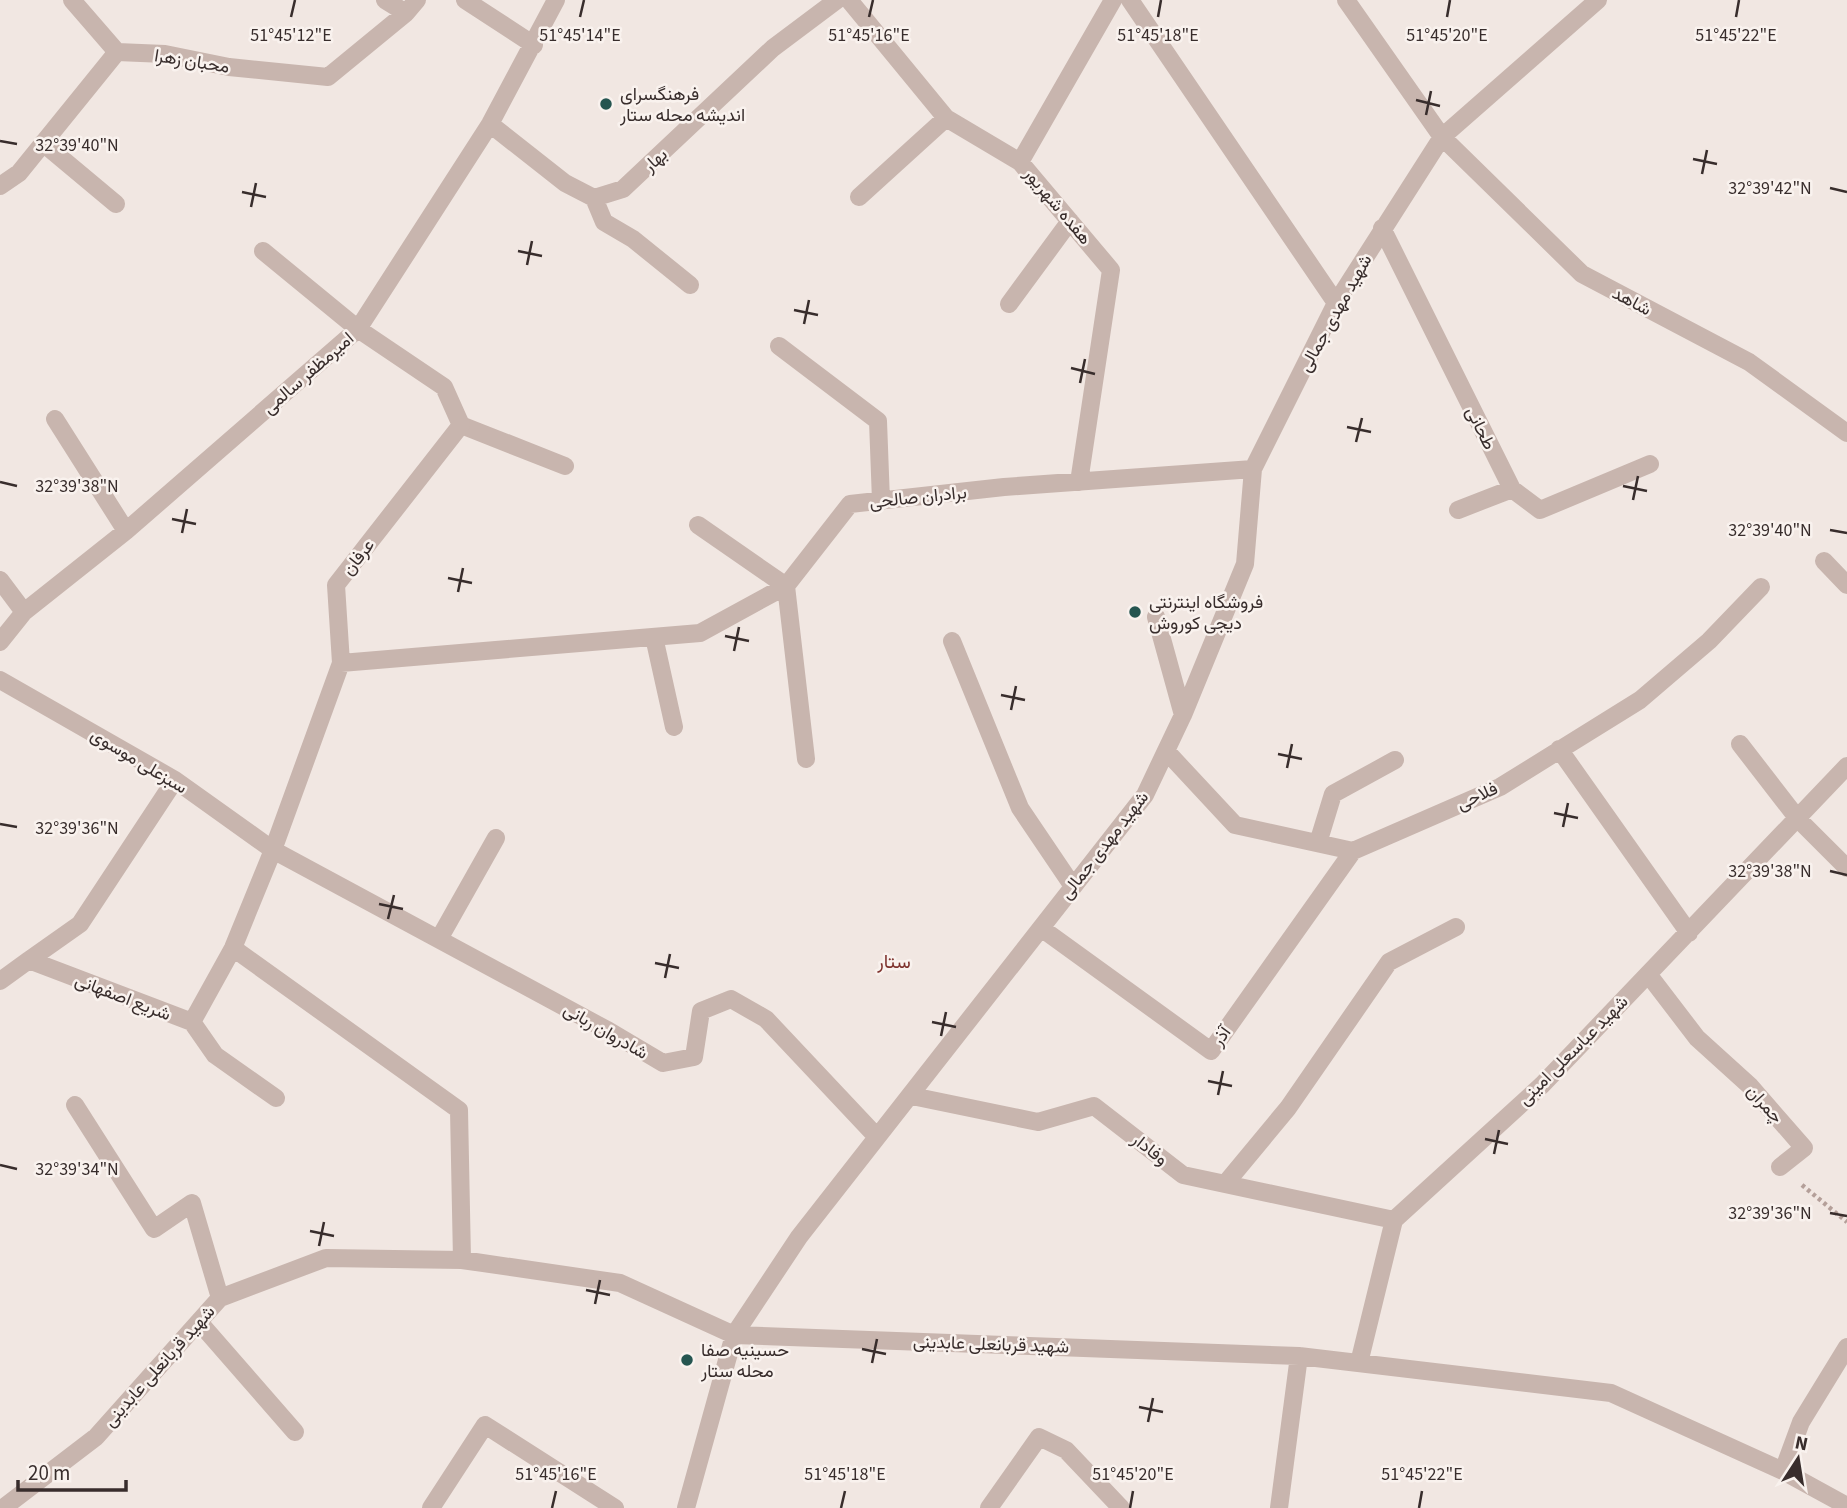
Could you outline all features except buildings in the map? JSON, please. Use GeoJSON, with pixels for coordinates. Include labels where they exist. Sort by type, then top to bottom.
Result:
{"type":"FeatureCollection","features":[{"type":"Feature","properties":{"kind":"street"},"geometry":{"type":"LineString","coordinates":[[0,186],[19,173],[117,52],[72,0]]}},
{"type":"Feature","properties":{"kind":"street"},"geometry":{"type":"LineString","coordinates":[[385,0],[411,6]]}},
{"type":"Feature","properties":{"kind":"street"},"geometry":{"type":"LineString","coordinates":[[465,0],[534,45]]}},
{"type":"Feature","properties":{"kind":"street","name":"امیرمظفر سالمی"},"geometry":{"type":"LineString","coordinates":[[0,642],[24,612],[126,531],[358,329],[490,124],[556,0]]}},
{"type":"Feature","properties":{"kind":"street","name":"بهار"},"geometry":{"type":"LineString","coordinates":[[594,198],[623,189],[773,48],[837,0]]}},
{"type":"Feature","properties":{"kind":"street","name":"هفده شهریور"},"geometry":{"type":"LineString","coordinates":[[849,0],[946,118],[1020,162],[1111,270],[1079,482]]}},
{"type":"Feature","properties":{"kind":"street"},"geometry":{"type":"LineString","coordinates":[[1020,162],[1113,0]]}},
{"type":"Feature","properties":{"kind":"street"},"geometry":{"type":"LineString","coordinates":[[1129,0],[1336,303]]}},
{"type":"Feature","properties":{"kind":"street","name":"شاهد"},"geometry":{"type":"LineString","coordinates":[[1346,0],[1442,137],[1582,274],[1749,362],[1847,433]]}},
{"type":"Feature","properties":{"kind":"street","name":"شهید مهدی جمالی"},"geometry":{"type":"LineString","coordinates":[[686,1508],[734,1335],[799,1237],[912,1096],[1072,884],[1145,795],[1167,752],[1245,564],[1253,469],[1336,303],[1442,137],[1593,2]]}},
{"type":"Feature","properties":{"kind":"street","name":"محبان زهرا"},"geometry":{"type":"LineString","coordinates":[[117,52],[165,54],[229,67],[328,77],[411,6]]}},
{"type":"Feature","properties":{"kind":"street"},"geometry":{"type":"LineString","coordinates":[[859,197],[946,118]]}},
{"type":"Feature","properties":{"kind":"street"},"geometry":{"type":"LineString","coordinates":[[490,124],[565,183],[594,198],[604,222],[633,239],[690,285]]}},
{"type":"Feature","properties":{"kind":"street"},"geometry":{"type":"LineString","coordinates":[[43,143],[116,204]]}},
{"type":"Feature","properties":{"kind":"street"},"geometry":{"type":"LineString","coordinates":[[1009,304],[1070,221]]}},
{"type":"Feature","properties":{"kind":"street","name":"طحانی"},"geometry":{"type":"LineString","coordinates":[[1382,228],[1512,489],[1540,510],[1650,464]]}},
{"type":"Feature","properties":{"kind":"street"},"geometry":{"type":"LineString","coordinates":[[263,251],[358,329],[444,387],[461,425],[565,466]]}},
{"type":"Feature","properties":{"kind":"street"},"geometry":{"type":"LineString","coordinates":[[779,346],[878,421],[881,501]]}},
{"type":"Feature","properties":{"kind":"street"},"geometry":{"type":"LineString","coordinates":[[55,419],[126,531]]}},
{"type":"Feature","properties":{"kind":"street","name":"عرفان"},"geometry":{"type":"LineString","coordinates":[[273,850],[341,663],[336,585],[461,425]]}},
{"type":"Feature","properties":{"kind":"street","name":"برادران صالحی"},"geometry":{"type":"LineString","coordinates":[[341,663],[700,633],[786,586],[850,504],[1079,482],[1253,469]]}},
{"type":"Feature","properties":{"kind":"street"},"geometry":{"type":"LineString","coordinates":[[1458,510],[1512,489]]}},
{"type":"Feature","properties":{"kind":"street"},"geometry":{"type":"LineString","coordinates":[[698,525],[786,586],[806,759]]}},
{"type":"Feature","properties":{"kind":"street"},"geometry":{"type":"LineString","coordinates":[[1824,561],[1847,584]]}},
{"type":"Feature","properties":{"kind":"street"},"geometry":{"type":"LineString","coordinates":[[0,580],[24,612]]}},
{"type":"Feature","properties":{"kind":"street","name":"فلاحی"},"geometry":{"type":"LineString","coordinates":[[1353,851],[1500,787],[1640,700],[1709,641],[1762,587]]}},
{"type":"Feature","properties":{"kind":"street"},"geometry":{"type":"LineString","coordinates":[[1156,617],[1183,715]]}},
{"type":"Feature","properties":{"kind":"street"},"geometry":{"type":"LineString","coordinates":[[654,637],[674,727]]}},
{"type":"Feature","properties":{"kind":"street"},"geometry":{"type":"LineString","coordinates":[[952,641],[1020,808],[1072,884]]}},
{"type":"Feature","properties":{"kind":"street","name":"سبزعلی موسوی"},"geometry":{"type":"LineString","coordinates":[[0,680],[175,780],[273,850]]}},
{"type":"Feature","properties":{"kind":"street"},"geometry":{"type":"LineString","coordinates":[[1740,744],[1798,819],[1847,868]]}},
{"type":"Feature","properties":{"kind":"street"},"geometry":{"type":"LineString","coordinates":[[1559,749],[1689,933]]}},
{"type":"Feature","properties":{"kind":"street"},"geometry":{"type":"LineString","coordinates":[[1167,752],[1235,825],[1353,851]]}},
{"type":"Feature","properties":{"kind":"street"},"geometry":{"type":"LineString","coordinates":[[1318,843],[1333,794],[1395,760]]}},
{"type":"Feature","properties":{"kind":"street","name":"شهید عباسعلی امینی"},"geometry":{"type":"LineString","coordinates":[[1394,1220],[1542,1085],[1847,766]]}},
{"type":"Feature","properties":{"kind":"street"},"geometry":{"type":"LineString","coordinates":[[0,981],[80,924],[175,780]]}},
{"type":"Feature","properties":{"kind":"street"},"geometry":{"type":"LineString","coordinates":[[439,939],[496,838]]}},
{"type":"Feature","properties":{"kind":"street","name":"شادروان ربانی"},"geometry":{"type":"LineString","coordinates":[[273,850],[663,1063],[694,1058],[701,1011],[731,999],[766,1019],[877,1137]]}},
{"type":"Feature","properties":{"kind":"street","name":"شریع اصفهانی"},"geometry":{"type":"LineString","coordinates":[[29,960],[192,1022],[233,948],[273,850]]}},
{"type":"Feature","properties":{"kind":"street","name":"آذر"},"geometry":{"type":"LineString","coordinates":[[1041,928],[1210,1051],[1353,851]]}},
{"type":"Feature","properties":{"kind":"street"},"geometry":{"type":"LineString","coordinates":[[1225,1184],[1289,1108],[1389,962],[1456,927]]}},
{"type":"Feature","properties":{"kind":"street"},"geometry":{"type":"LineString","coordinates":[[233,948],[459,1110],[462,1260]]}},
{"type":"Feature","properties":{"kind":"street","name":"چمران"},"geometry":{"type":"LineString","coordinates":[[1648,974],[1698,1038],[1749,1086],[1804,1148],[1780,1167]]}},
{"type":"Feature","properties":{"kind":"street"},"geometry":{"type":"LineString","coordinates":[[192,1022],[215,1055],[276,1098]]}},
{"type":"Feature","properties":{"kind":"street","name":"وفادار"},"geometry":{"type":"LineString","coordinates":[[912,1096],[1038,1122],[1094,1106],[1183,1175],[1394,1220]]}},
{"type":"Feature","properties":{"kind":"street"},"geometry":{"type":"LineString","coordinates":[[75,1105],[154,1229],[192,1203],[220,1298]]}},
{"type":"Feature","properties":{"kind":"street"},"geometry":{"type":"LineString","coordinates":[[1359,1363],[1394,1220]]}},
{"type":"Feature","properties":{"kind":"street","name":"شهید قربانعلی عابدینی"},"geometry":{"type":"LineString","coordinates":[[3,1508],[96,1437],[220,1298],[326,1258],[462,1260],[620,1283],[734,1335],[1299,1356],[1611,1393],[1783,1471],[1847,1506]]}},
{"type":"Feature","properties":{"kind":"street"},"geometry":{"type":"LineString","coordinates":[[199,1322],[295,1432]]}},
{"type":"Feature","properties":{"kind":"street"},"geometry":{"type":"LineString","coordinates":[[1783,1471],[1801,1422],[1847,1347]]}},
{"type":"Feature","properties":{"kind":"street"},"geometry":{"type":"LineString","coordinates":[[1279,1508],[1299,1356]]}},
{"type":"Feature","properties":{"kind":"street"},"geometry":{"type":"LineString","coordinates":[[431,1508],[485,1425],[615,1508]]}},
{"type":"Feature","properties":{"kind":"street"},"geometry":{"type":"LineString","coordinates":[[989,1508],[1039,1437],[1066,1450],[1121,1508]]}},
{"type":"Feature","properties":{"kind":"path"},"geometry":{"type":"LineString","coordinates":[[1780,1167],[1847,1222]]}},
{"type":"Feature","properties":{"kind":"place","name":"فرهنگسرای اندیشه محله ستار"},"geometry":{"type":"Point","coordinates":[606,104]}},
{"type":"Feature","properties":{"kind":"place","name":"فروشگاه اینترنتی دیجی کوروش"},"geometry":{"type":"Point","coordinates":[1135,612]}},
{"type":"Feature","properties":{"kind":"place","name":"حسینیه صفا محله ستار"},"geometry":{"type":"Point","coordinates":[687,1360]}},
{"type":"Feature","properties":{"kind":"district","name":"ستار"},"geometry":{"type":"Point","coordinates":[894,961]}}]}
